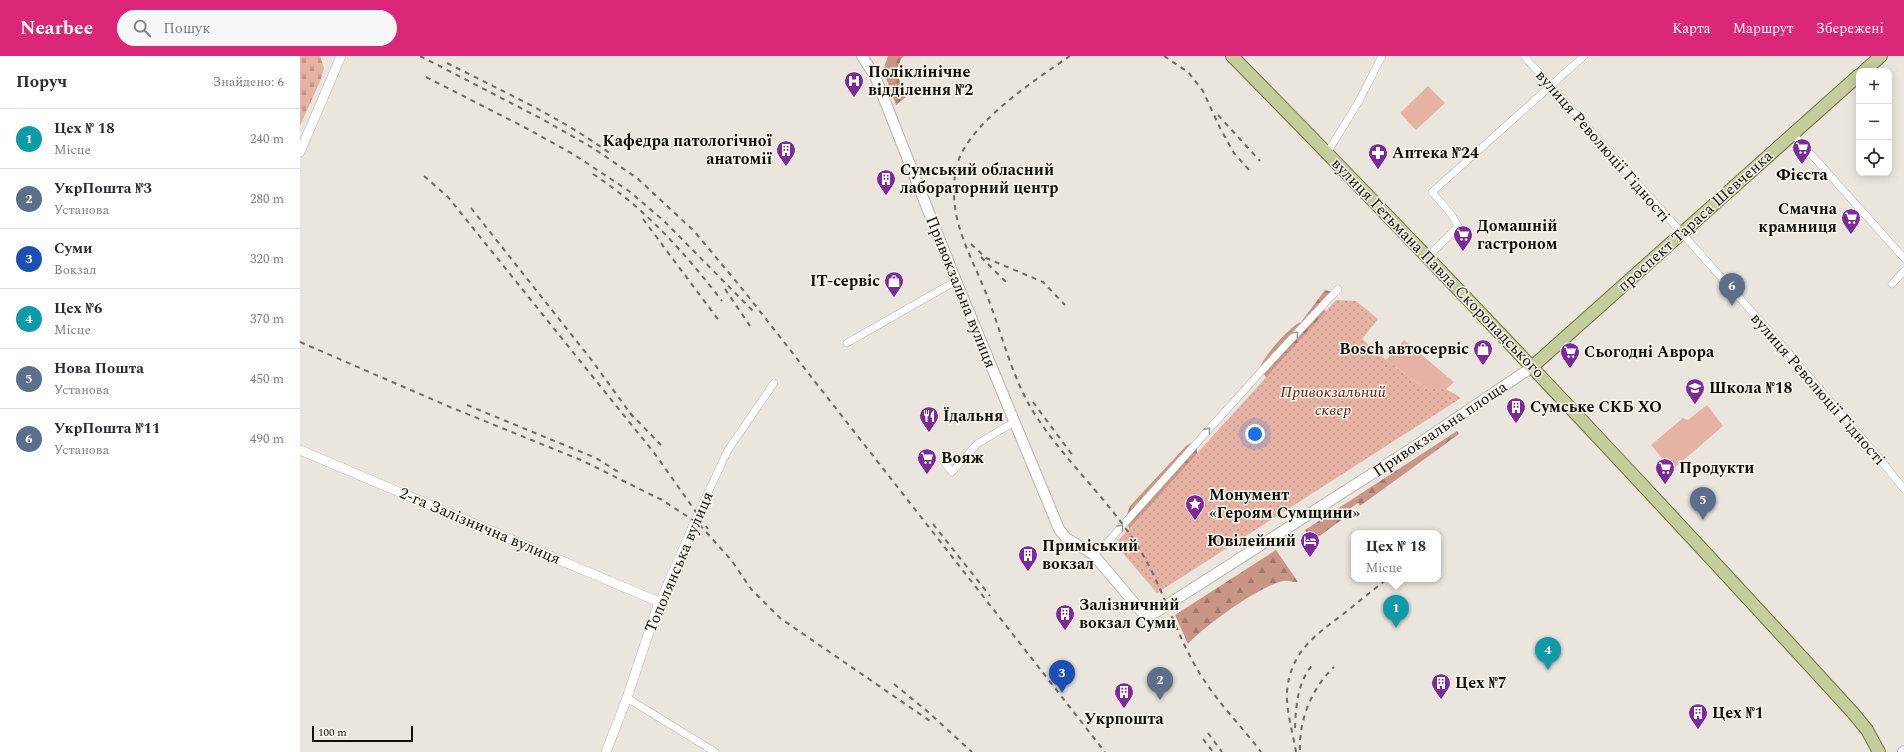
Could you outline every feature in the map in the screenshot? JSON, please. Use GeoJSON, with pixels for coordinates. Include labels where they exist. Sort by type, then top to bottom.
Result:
{"type":"FeatureCollection","features":[{"type":"Feature","properties":{"kind":"main road","name":"вулиця Гетьмана Павла Скоропадського"},"geometry":{"type":"LineString","coordinates":[[1232,56],[1428,257],[1532,367],[1854,714],[1867,730],[1879,752]]}},
{"type":"Feature","properties":{"kind":"main road"},"geometry":{"type":"LineString","coordinates":[[1867,68],[1881,56]]}},
{"type":"Feature","properties":{"kind":"main road","name":"Привокзальна вулиця"},"geometry":{"type":"LineString","coordinates":[[867,58],[876,76],[956,281],[1060,530]]}},
{"type":"Feature","properties":{"kind":"main road","name":"проспект Тараса Шевченка"},"geometry":{"type":"LineString","coordinates":[[1532,367],[1856,78]]}},
{"type":"Feature","properties":{"kind":"main road","name":"Привокзальна площа"},"geometry":{"type":"LineString","coordinates":[[1060,530],[1066,538],[1093,554],[1141,611],[1150,615],[1154,614],[1416,445],[1532,367]]}},
{"type":"Feature","properties":{"kind":"street"},"geometry":{"type":"LineString","coordinates":[[300,152],[340,56]]}},
{"type":"Feature","properties":{"kind":"street"},"geometry":{"type":"LineString","coordinates":[[1327,153],[1359,101],[1382,56]]}},
{"type":"Feature","properties":{"kind":"street","name":"вулиця Революції Гідності"},"geometry":{"type":"LineString","coordinates":[[1524,56],[1806,373],[1904,489]]}},
{"type":"Feature","properties":{"kind":"street"},"geometry":{"type":"LineString","coordinates":[[1428,257],[1458,226],[1452,214],[1432,192],[1584,56]]}},
{"type":"Feature","properties":{"kind":"street"},"geometry":{"type":"LineString","coordinates":[[1793,134],[1904,258]]}},
{"type":"Feature","properties":{"kind":"street"},"geometry":{"type":"LineString","coordinates":[[1892,284],[1904,271]]}},
{"type":"Feature","properties":{"kind":"street"},"geometry":{"type":"LineString","coordinates":[[847,342],[956,281]]}},
{"type":"Feature","properties":{"kind":"street"},"geometry":{"type":"LineString","coordinates":[[1093,554],[1106,545],[1256,377],[1338,289]]}},
{"type":"Feature","properties":{"kind":"street","name":"Тополянська вулиця"},"geometry":{"type":"LineString","coordinates":[[606,752],[627,698],[660,602],[695,520],[728,450],[774,383]]}},
{"type":"Feature","properties":{"kind":"street"},"geometry":{"type":"LineString","coordinates":[[945,463],[952,472],[977,444],[1014,422]]}},
{"type":"Feature","properties":{"kind":"street","name":"2-га Залізнична вулиця"},"geometry":{"type":"LineString","coordinates":[[300,450],[660,602]]}},
{"type":"Feature","properties":{"kind":"street"},"geometry":{"type":"LineString","coordinates":[[627,698],[715,752]]}},
{"type":"Feature","properties":{"kind":"green space"},"geometry":{"type":"Polygon","coordinates":[[[300,56],[320,56],[324,68],[321,79],[300,126],[300,56]]]}},
{"type":"Feature","properties":{"kind":"green space"},"geometry":{"type":"Polygon","coordinates":[[[888,56],[904,56],[901,59],[896,72],[906,97],[896,105],[883,70],[888,56]]]}},
{"type":"Feature","properties":{"kind":"green space"},"geometry":{"type":"Polygon","coordinates":[[[1428,86],[1445,103],[1416,130],[1400,113],[1428,86]]]}},
{"type":"Feature","properties":{"kind":"green space"},"geometry":{"type":"Polygon","coordinates":[[[1325,290],[1332,292],[1324,309],[1328,316],[1275,391],[1260,368],[1262,363],[1284,335],[1296,324],[1301,322],[1325,290]]]}},
{"type":"Feature","properties":{"kind":"green space","name":"Привокзальний сквер"},"geometry":{"type":"Polygon","coordinates":[[[1336,300],[1356,301],[1378,319],[1362,339],[1386,360],[1426,389],[1446,389],[1461,398],[1157,593],[1115,544],[1336,300]]]}},
{"type":"Feature","properties":{"kind":"green space"},"geometry":{"type":"Polygon","coordinates":[[[1404,340],[1454,382],[1446,389],[1426,389],[1386,360],[1404,340]]]}},
{"type":"Feature","properties":{"kind":"green space"},"geometry":{"type":"Polygon","coordinates":[[[1707,405],[1723,426],[1672,470],[1651,445],[1683,418],[1688,420],[1707,405]]]}},
{"type":"Feature","properties":{"kind":"green space"},"geometry":{"type":"Polygon","coordinates":[[[1457,431],[1459,434],[1360,506],[1358,503],[1342,514],[1344,518],[1313,541],[1305,530],[1457,431]]]}},
{"type":"Feature","properties":{"kind":"green space"},"geometry":{"type":"Polygon","coordinates":[[[1193,442],[1196,445],[1198,459],[1131,531],[1125,521],[1130,506],[1186,446],[1193,442]]]}},
{"type":"Feature","properties":{"kind":"green space"},"geometry":{"type":"Polygon","coordinates":[[[1276,550],[1298,582],[1283,581],[1260,591],[1219,617],[1188,644],[1175,615],[1276,550]]]}},
{"type":"Feature","properties":{"kind":"railway"},"geometry":{"type":"LineString","coordinates":[[420,56],[542,119],[593,148],[637,178],[694,231],[744,291],[1105,752]]}},
{"type":"Feature","properties":{"kind":"railway"},"geometry":{"type":"LineString","coordinates":[[1070,56],[1003,105],[972,137],[962,153],[956,169],[954,186],[954,203],[961,233],[992,308],[1019,384],[1034,413],[1059,447],[1112,511],[1137,545],[1155,578],[1194,664],[1217,698],[1261,752]]}},
{"type":"Feature","properties":{"kind":"railway"},"geometry":{"type":"LineString","coordinates":[[1164,56],[1188,72],[1203,91],[1220,128],[1234,153],[1249,170]]}},
{"type":"Feature","properties":{"kind":"railway"},"geometry":{"type":"LineString","coordinates":[[447,63],[551,116],[611,154]]}},
{"type":"Feature","properties":{"kind":"railway"},"geometry":{"type":"LineString","coordinates":[[426,77],[573,154],[629,191],[663,220],[756,314]]}},
{"type":"Feature","properties":{"kind":"railway"},"geometry":{"type":"LineString","coordinates":[[1218,115],[1260,161]]}},
{"type":"Feature","properties":{"kind":"railway"},"geometry":{"type":"LineString","coordinates":[[593,174],[612,187],[647,216],[679,249],[722,301]]}},
{"type":"Feature","properties":{"kind":"railway"},"geometry":{"type":"LineString","coordinates":[[424,176],[448,197],[655,454],[708,529]]}},
{"type":"Feature","properties":{"kind":"railway"},"geometry":{"type":"LineString","coordinates":[[471,208],[590,358],[633,417]]}},
{"type":"Feature","properties":{"kind":"railway"},"geometry":{"type":"LineString","coordinates":[[643,219],[720,322]]}},
{"type":"Feature","properties":{"kind":"railway"},"geometry":{"type":"LineString","coordinates":[[971,244],[986,258],[1043,282],[1065,305]]}},
{"type":"Feature","properties":{"kind":"railway"},"geometry":{"type":"LineString","coordinates":[[981,257],[1008,284]]}},
{"type":"Feature","properties":{"kind":"railway"},"geometry":{"type":"LineString","coordinates":[[725,289],[750,326]]}},
{"type":"Feature","properties":{"kind":"railway"},"geometry":{"type":"LineString","coordinates":[[300,342],[450,407],[581,460],[662,500],[699,524],[732,561],[751,589],[780,618],[930,721]]}},
{"type":"Feature","properties":{"kind":"railway"},"geometry":{"type":"LineString","coordinates":[[1033,402],[1073,456]]}},
{"type":"Feature","properties":{"kind":"railway"},"geometry":{"type":"LineString","coordinates":[[467,405],[596,458],[620,473]]}},
{"type":"Feature","properties":{"kind":"railway"},"geometry":{"type":"LineString","coordinates":[[630,413],[661,445]]}},
{"type":"Feature","properties":{"kind":"railway"},"geometry":{"type":"LineString","coordinates":[[933,524],[990,596]]}},
{"type":"Feature","properties":{"kind":"railway"},"geometry":{"type":"LineString","coordinates":[[1296,752],[1289,714],[1287,692],[1289,678],[1298,656],[1322,630],[1383,582]]}},
{"type":"Feature","properties":{"kind":"railway"},"geometry":{"type":"LineString","coordinates":[[1295,728],[1296,710],[1301,685],[1304,677],[1314,663]]}},
{"type":"Feature","properties":{"kind":"railway"},"geometry":{"type":"LineString","coordinates":[[1300,750],[1300,738],[1308,705],[1319,684],[1334,667]]}},
{"type":"Feature","properties":{"kind":"railway"},"geometry":{"type":"LineString","coordinates":[[894,684],[927,711],[972,752]]}},
{"type":"Feature","properties":{"kind":"railway"},"geometry":{"type":"LineString","coordinates":[[1208,733],[1222,752]]}},
{"type":"Feature","properties":{"kind":"railway"},"geometry":{"type":"LineString","coordinates":[[1203,739],[1213,752]]}},
{"type":"Feature","properties":{"kind":"place","name":"Поліклінічне відділення №2"},"geometry":{"type":"Point","coordinates":[854,98]}},
{"type":"Feature","properties":{"kind":"place","name":"Фієста"},"geometry":{"type":"Point","coordinates":[1802,165]}},
{"type":"Feature","properties":{"kind":"place","name":"Кафедра патологічної анатомії"},"geometry":{"type":"Point","coordinates":[786,167]}},
{"type":"Feature","properties":{"kind":"place","name":"Аптека №24"},"geometry":{"type":"Point","coordinates":[1378,170]}},
{"type":"Feature","properties":{"kind":"place","name":"Сумський обласний лабораторний центр"},"geometry":{"type":"Point","coordinates":[886,196]}},
{"type":"Feature","properties":{"kind":"place","name":"Смачна крамниця"},"geometry":{"type":"Point","coordinates":[1851,235]}},
{"type":"Feature","properties":{"kind":"place","name":"Домашній гастроном"},"geometry":{"type":"Point","coordinates":[1463,252]}},
{"type":"Feature","properties":{"kind":"place","name":"IT-сервіс"},"geometry":{"type":"Point","coordinates":[894,298]}},
{"type":"Feature","properties":{"kind":"place","name":"УкрПошта №11"},"geometry":{"type":"Point","coordinates":[1732,306]}},
{"type":"Feature","properties":{"kind":"place","name":"Bosch автосервіс"},"geometry":{"type":"Point","coordinates":[1483,366]}},
{"type":"Feature","properties":{"kind":"place","name":"Сьогодні Аврора"},"geometry":{"type":"Point","coordinates":[1570,369]}},
{"type":"Feature","properties":{"kind":"place","name":"Школа №18"},"geometry":{"type":"Point","coordinates":[1695,405]}},
{"type":"Feature","properties":{"kind":"place","name":"Сумське СКБ ХО"},"geometry":{"type":"Point","coordinates":[1516,424]}},
{"type":"Feature","properties":{"kind":"place","name":"Їдальня"},"geometry":{"type":"Point","coordinates":[929,433]}},
{"type":"Feature","properties":{"kind":"place","name":"Вояж"},"geometry":{"type":"Point","coordinates":[927,475]}},
{"type":"Feature","properties":{"kind":"place","name":"Продукти"},"geometry":{"type":"Point","coordinates":[1665,485]}},
{"type":"Feature","properties":{"kind":"place","name":"Нова Пошта"},"geometry":{"type":"Point","coordinates":[1703,520]}},
{"type":"Feature","properties":{"kind":"place","name":"Монумент «Героям Сумщини»"},"geometry":{"type":"Point","coordinates":[1195,521]}},
{"type":"Feature","properties":{"kind":"place","name":"Ювілейний"},"geometry":{"type":"Point","coordinates":[1310,558]}},
{"type":"Feature","properties":{"kind":"place","name":"Приміський вокзал"},"geometry":{"type":"Point","coordinates":[1028,572]}},
{"type":"Feature","properties":{"kind":"place","name":"Цех № 18"},"geometry":{"type":"Point","coordinates":[1396,628]}},
{"type":"Feature","properties":{"kind":"place","name":"Залізничний вокзал Суми"},"geometry":{"type":"Point","coordinates":[1065,631]}},
{"type":"Feature","properties":{"kind":"place","name":"Цех №6"},"geometry":{"type":"Point","coordinates":[1548,670]}},
{"type":"Feature","properties":{"kind":"place","name":"Суми"},"geometry":{"type":"Point","coordinates":[1062,693]}},
{"type":"Feature","properties":{"kind":"place","name":"УкрПошта №3"},"geometry":{"type":"Point","coordinates":[1160,700]}},
{"type":"Feature","properties":{"kind":"place","name":"Цех №7"},"geometry":{"type":"Point","coordinates":[1441,700]}},
{"type":"Feature","properties":{"kind":"place","name":"Укрпошта"},"geometry":{"type":"Point","coordinates":[1124,709]}},
{"type":"Feature","properties":{"kind":"place","name":"Цех №1"},"geometry":{"type":"Point","coordinates":[1698,730]}}]}
